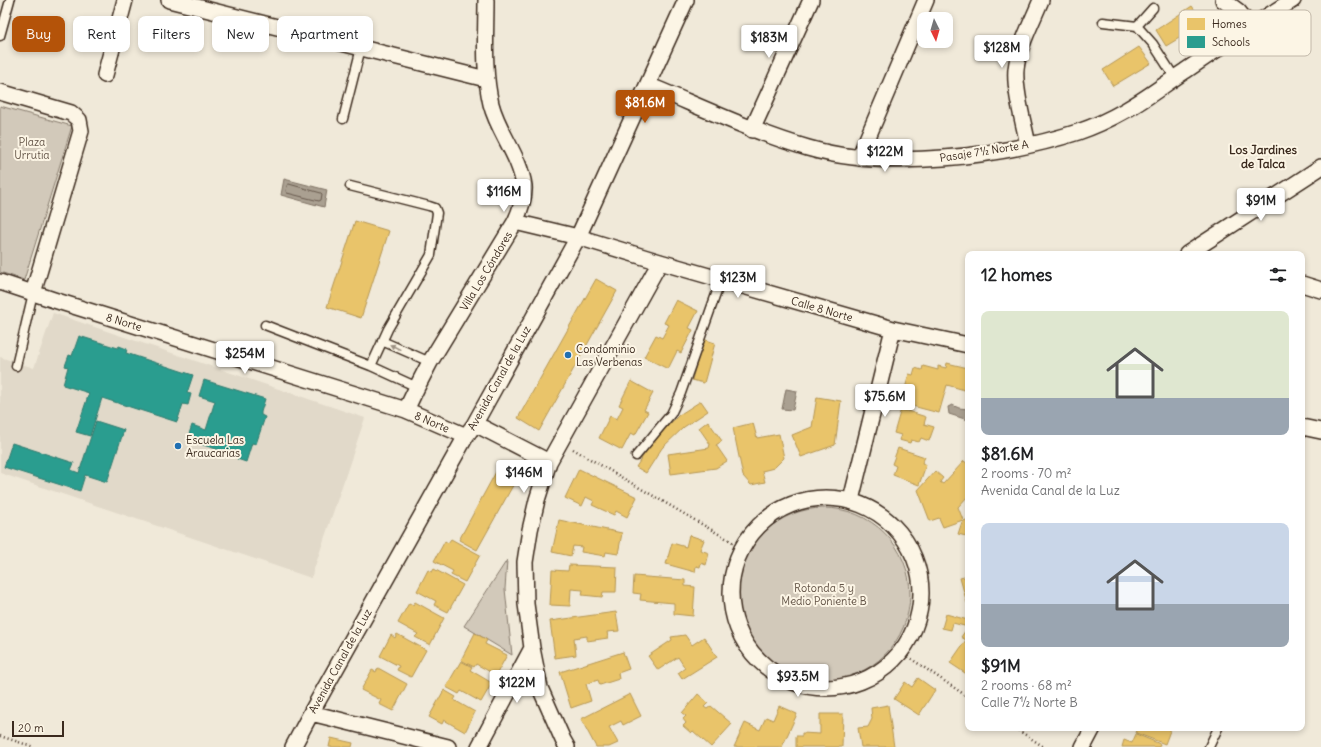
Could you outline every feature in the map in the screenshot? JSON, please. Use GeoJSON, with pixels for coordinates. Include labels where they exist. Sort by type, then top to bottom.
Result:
{"type":"FeatureCollection","features":[{"type":"Feature","properties":{"kind":"street"},"geometry":{"type":"LineString","coordinates":[[105,75],[125,0]]}},
{"type":"Feature","properties":{"kind":"street"},"geometry":{"type":"LineString","coordinates":[[169,0],[277,27]]}},
{"type":"Feature","properties":{"kind":"street","name":"Villa Los Cóndores"},"geometry":{"type":"LineString","coordinates":[[406,410],[416,387],[430,362],[516,222],[522,207],[524,187],[515,158],[491,105],[486,79],[486,0]]}},
{"type":"Feature","properties":{"kind":"street","name":"Avenida Canal de la Luz"},"geometry":{"type":"LineString","coordinates":[[293,747],[578,237],[686,0]]}},
{"type":"Feature","properties":{"kind":"street"},"geometry":{"type":"LineString","coordinates":[[752,130],[811,0]]}},
{"type":"Feature","properties":{"kind":"street"},"geometry":{"type":"LineString","coordinates":[[859,158],[926,0]]}},
{"type":"Feature","properties":{"kind":"street"},"geometry":{"type":"LineString","coordinates":[[1028,145],[1016,82],[1016,69],[1018,55],[1042,0]]}},
{"type":"Feature","properties":{"kind":"street"},"geometry":{"type":"LineString","coordinates":[[1223,0],[1236,10]]}},
{"type":"Feature","properties":{"kind":"street","name":"Pasaje 7½ Norte A"},"geometry":{"type":"LineString","coordinates":[[1277,10],[1293,0]]}},
{"type":"Feature","properties":{"kind":"street"},"geometry":{"type":"LineString","coordinates":[[373,51],[486,79]]}},
{"type":"Feature","properties":{"kind":"street","name":"Pasaje 7½ Norte A"},"geometry":{"type":"LineString","coordinates":[[648,85],[752,130],[810,149],[859,158],[889,160],[932,159],[980,154],[1028,145],[1079,132],[1127,110],[1208,56]]}},
{"type":"Feature","properties":{"kind":"street"},"geometry":{"type":"LineString","coordinates":[[0,92],[71,113],[79,120],[81,131],[33,292]]}},
{"type":"Feature","properties":{"kind":"street"},"geometry":{"type":"LineString","coordinates":[[1192,251],[1321,167]]}},
{"type":"Feature","properties":{"kind":"street","name":"Calle 8 Norte"},"geometry":{"type":"LineString","coordinates":[[516,222],[578,237],[893,329],[965,344]]}},
{"type":"Feature","properties":{"kind":"street"},"geometry":{"type":"LineString","coordinates":[[567,747],[540,688],[532,648],[526,604],[525,562],[530,530],[536,500],[549,462],[660,262]]}},
{"type":"Feature","properties":{"kind":"street","name":"8 Norte"},"geometry":{"type":"LineString","coordinates":[[0,282],[77,308],[406,410],[470,431],[549,462]]}},
{"type":"Feature","properties":{"kind":"street"},"geometry":{"type":"LineString","coordinates":[[1305,285],[1321,290]]}},
{"type":"Feature","properties":{"kind":"street"},"geometry":{"type":"LineString","coordinates":[[851,500],[893,329]]}},
{"type":"Feature","properties":{"kind":"street"},"geometry":{"type":"LineString","coordinates":[[1305,428],[1321,431]]}},
{"type":"Feature","properties":{"kind":"street"},"geometry":{"type":"LineString","coordinates":[[819,497],[851,500],[876,511],[897,528],[912,550],[921,576],[922,603],[915,629],[901,652],[878,674],[849,686],[817,689],[787,681],[760,664],[741,638],[730,609],[731,577],[741,547],[761,522],[788,505],[819,497]]}},
{"type":"Feature","properties":{"kind":"street"},"geometry":{"type":"LineString","coordinates":[[479,747],[532,648]]}},
{"type":"Feature","properties":{"kind":"street"},"geometry":{"type":"LineString","coordinates":[[311,713],[448,747]]}},
{"type":"Feature","properties":{"kind":"street"},"geometry":{"type":"LineString","coordinates":[[1083,747],[1091,731]]}},
{"type":"Feature","properties":{"kind":"lane"},"geometry":{"type":"LineString","coordinates":[[0,36],[10,0]]}},
{"type":"Feature","properties":{"kind":"lane"},"geometry":{"type":"LineString","coordinates":[[1137,26],[1153,8]]}},
{"type":"Feature","properties":{"kind":"lane"},"geometry":{"type":"LineString","coordinates":[[1103,22],[1137,26],[1153,44],[1175,78]]}},
{"type":"Feature","properties":{"kind":"lane"},"geometry":{"type":"LineString","coordinates":[[343,119],[361,52]]}},
{"type":"Feature","properties":{"kind":"lane"},"geometry":{"type":"LineString","coordinates":[[350,186],[429,206],[437,210],[431,255],[382,341],[371,366]]}},
{"type":"Feature","properties":{"kind":"lane"},"geometry":{"type":"LineString","coordinates":[[636,456],[671,414],[681,393],[721,280]]}},
{"type":"Feature","properties":{"kind":"lane"},"geometry":{"type":"LineString","coordinates":[[16,366],[33,292]]}},
{"type":"Feature","properties":{"kind":"lane"},"geometry":{"type":"LineString","coordinates":[[265,324],[371,366],[416,387]]}},
{"type":"Feature","properties":{"kind":"lane"},"geometry":{"type":"LineString","coordinates":[[382,341],[430,362]]}},
{"type":"Feature","properties":{"kind":"lane"},"geometry":{"type":"LineString","coordinates":[[1209,747],[1217,731]]}},
{"type":"Feature","properties":{"kind":"path"},"geometry":{"type":"LineString","coordinates":[[561,442],[741,547]]}},
{"type":"Feature","properties":{"kind":"path"},"geometry":{"type":"LineString","coordinates":[[901,652],[965,695]]}},
{"type":"Feature","properties":{"kind":"path"},"geometry":{"type":"LineString","coordinates":[[1020,731],[1044,747]]}},
{"type":"Feature","properties":{"kind":"path"},"geometry":{"type":"LineString","coordinates":[[0,736],[34,747]]}},
{"type":"Feature","properties":{"kind":"shaded area","name":"Escuela Las Araucarias"},"geometry":{"type":"Polygon","coordinates":[[[53,313],[365,418],[311,578],[0,473],[0,357],[34,368],[53,313]]]}},
{"type":"Feature","properties":{"kind":"green space","name":"Plaza Urrutia"},"geometry":{"type":"Polygon","coordinates":[[[0,106],[72,126],[24,280],[0,272],[0,106]]]}},
{"type":"Feature","properties":{"kind":"green space","name":"Rotonda 5 y Medio Poniente B"},"geometry":{"type":"Polygon","coordinates":[[[816,508],[832,508],[849,511],[865,518],[879,527],[891,539],[900,553],[907,569],[910,594],[909,611],[904,627],[891,649],[879,661],[865,670],[849,677],[832,680],[816,680],[799,677],[783,670],[769,661],[757,649],[748,635],[741,619],[738,602],[738,586],[741,569],[748,553],[757,539],[769,527],[783,518],[799,511],[816,508]]]}},
{"type":"Feature","properties":{"kind":"green space"},"geometry":{"type":"Polygon","coordinates":[[[507,560],[505,589],[512,655],[464,626],[507,560]]]}},
{"type":"Feature","properties":{"kind":"water"},"geometry":{"type":"Polygon","coordinates":[[[284,179],[327,190],[324,207],[281,195],[284,179]]]}},
{"type":"Feature","properties":{"kind":"water"},"geometry":{"type":"Polygon","coordinates":[[[786,389],[797,391],[793,410],[782,409],[786,389]]]}},
{"type":"Feature","properties":{"kind":"water"},"geometry":{"type":"Polygon","coordinates":[[[952,405],[965,409],[965,419],[949,414],[948,407],[952,405]]]}},
{"type":"Feature","properties":{"kind":"building: Homes"},"geometry":{"type":"Polygon","coordinates":[[[1192,6],[1195,10],[1186,10],[1192,6]]]}},
{"type":"Feature","properties":{"kind":"building: Homes"},"geometry":{"type":"Polygon","coordinates":[[[1179,15],[1179,38],[1166,46],[1156,30],[1179,15]]]}},
{"type":"Feature","properties":{"kind":"building: Homes"},"geometry":{"type":"Polygon","coordinates":[[[1139,47],[1151,63],[1113,86],[1103,70],[1139,47]]]}},
{"type":"Feature","properties":{"kind":"building: Homes"},"geometry":{"type":"Polygon","coordinates":[[[355,221],[389,231],[361,318],[327,307],[355,221]]]}},
{"type":"Feature","properties":{"kind":"building: Homes","name":"Condominio Las Verbenas"},"geometry":{"type":"Polygon","coordinates":[[[596,279],[617,291],[539,431],[518,418],[596,279]]]}},
{"type":"Feature","properties":{"kind":"building: Homes"},"geometry":{"type":"Polygon","coordinates":[[[676,300],[698,311],[689,328],[693,330],[681,353],[677,351],[668,369],[644,357],[656,335],[662,338],[669,325],[664,323],[676,300]]]}},
{"type":"Feature","properties":{"kind":"building: Homes"},"geometry":{"type":"Polygon","coordinates":[[[703,339],[715,343],[704,383],[692,380],[703,339]]]}},
{"type":"Feature","properties":{"kind":"building: Homes"},"geometry":{"type":"Polygon","coordinates":[[[947,363],[965,367],[965,390],[947,385],[939,413],[901,403],[909,374],[913,375],[915,368],[922,370],[923,366],[938,370],[938,366],[946,368],[947,363]]]}},
{"type":"Feature","properties":{"kind":"building: Homes"},"geometry":{"type":"Polygon","coordinates":[[[631,381],[653,393],[644,410],[648,412],[635,435],[631,433],[622,450],[599,438],[610,416],[617,419],[623,407],[619,405],[631,381]]]}},
{"type":"Feature","properties":{"kind":"building: Homes"},"geometry":{"type":"Polygon","coordinates":[[[817,397],[841,401],[835,445],[801,457],[792,435],[812,427],[817,397]]]}},
{"type":"Feature","properties":{"kind":"building: Homes"},"geometry":{"type":"Polygon","coordinates":[[[701,401],[708,411],[684,427],[662,448],[646,473],[636,467],[653,441],[679,415],[701,401]]]}},
{"type":"Feature","properties":{"kind":"building: Homes"},"geometry":{"type":"Polygon","coordinates":[[[901,409],[926,417],[924,424],[934,427],[929,441],[921,438],[919,442],[911,440],[910,443],[899,440],[901,435],[894,433],[901,409]]]}},
{"type":"Feature","properties":{"kind":"building: Homes"},"geometry":{"type":"Polygon","coordinates":[[[708,421],[722,441],[716,445],[727,461],[716,468],[671,474],[668,454],[709,448],[710,444],[699,428],[708,421]]]}},
{"type":"Feature","properties":{"kind":"building: Homes"},"geometry":{"type":"Polygon","coordinates":[[[753,423],[757,438],[779,434],[784,458],[774,468],[762,471],[765,482],[751,485],[743,476],[733,428],[753,423]]]}},
{"type":"Feature","properties":{"kind":"building: Homes"},"geometry":{"type":"Polygon","coordinates":[[[898,448],[925,457],[922,463],[926,465],[919,485],[893,475],[896,466],[892,464],[898,448]]]}},
{"type":"Feature","properties":{"kind":"building: Homes"},"geometry":{"type":"Polygon","coordinates":[[[964,461],[965,462],[965,499],[958,507],[963,520],[943,527],[939,518],[930,521],[918,490],[935,471],[943,478],[940,482],[943,484],[964,461]]]}},
{"type":"Feature","properties":{"kind":"building: Homes"},"geometry":{"type":"Polygon","coordinates":[[[579,469],[637,497],[627,517],[616,511],[614,515],[592,505],[594,501],[586,497],[582,506],[565,498],[579,469]]]}},
{"type":"Feature","properties":{"kind":"building: Homes"},"geometry":{"type":"Polygon","coordinates":[[[497,470],[516,480],[477,550],[459,540],[497,470]]]}},
{"type":"Feature","properties":{"kind":"building: Homes"},"geometry":{"type":"Polygon","coordinates":[[[559,520],[622,533],[618,554],[606,552],[605,556],[581,552],[582,547],[573,546],[571,556],[552,552],[559,520]]]}},
{"type":"Feature","properties":{"kind":"building: Homes"},"geometry":{"type":"Polygon","coordinates":[[[965,520],[965,536],[958,534],[962,522],[965,520]]]}},
{"type":"Feature","properties":{"kind":"building: Homes"},"geometry":{"type":"Polygon","coordinates":[[[689,535],[704,540],[700,550],[709,553],[706,565],[701,563],[700,567],[696,566],[695,572],[666,564],[672,543],[686,547],[689,535]]]}},
{"type":"Feature","properties":{"kind":"building: Homes"},"geometry":{"type":"Polygon","coordinates":[[[451,539],[480,555],[465,582],[451,575],[453,571],[434,561],[445,541],[448,543],[451,539]]]}},
{"type":"Feature","properties":{"kind":"building: Homes"},"geometry":{"type":"Polygon","coordinates":[[[569,565],[617,567],[616,592],[603,592],[602,597],[582,595],[583,590],[571,589],[570,606],[550,605],[552,570],[568,571],[569,565]]]}},
{"type":"Feature","properties":{"kind":"building: Homes"},"geometry":{"type":"Polygon","coordinates":[[[434,569],[463,585],[448,612],[434,605],[436,601],[417,591],[428,570],[432,572],[434,569]]]}},
{"type":"Feature","properties":{"kind":"building: Homes"},"geometry":{"type":"Polygon","coordinates":[[[634,576],[685,580],[685,586],[695,587],[693,616],[674,614],[674,603],[640,600],[641,594],[633,593],[634,576]]]}},
{"type":"Feature","properties":{"kind":"building: Homes"},"geometry":{"type":"Polygon","coordinates":[[[965,577],[965,596],[960,578],[965,577]]]}},
{"type":"Feature","properties":{"kind":"building: Homes"},"geometry":{"type":"Polygon","coordinates":[[[415,602],[444,618],[430,645],[415,637],[418,634],[398,623],[409,603],[413,605],[415,602]]]}},
{"type":"Feature","properties":{"kind":"building: Homes"},"geometry":{"type":"Polygon","coordinates":[[[616,612],[619,631],[607,632],[608,638],[587,641],[587,636],[574,638],[576,655],[555,658],[550,621],[616,612]]]}},
{"type":"Feature","properties":{"kind":"building: Homes"},"geometry":{"type":"Polygon","coordinates":[[[946,614],[965,619],[965,626],[953,623],[951,630],[942,628],[946,614]]]}},
{"type":"Feature","properties":{"kind":"building: Homes"},"geometry":{"type":"Polygon","coordinates":[[[965,631],[965,639],[961,637],[965,631]]]}},
{"type":"Feature","properties":{"kind":"building: Homes"},"geometry":{"type":"Polygon","coordinates":[[[475,633],[487,640],[485,644],[507,655],[496,675],[476,664],[474,667],[461,660],[475,633]]]}},
{"type":"Feature","properties":{"kind":"building: Homes"},"geometry":{"type":"Polygon","coordinates":[[[397,634],[426,650],[411,677],[397,670],[399,666],[380,656],[391,635],[395,638],[397,634]]]}},
{"type":"Feature","properties":{"kind":"building: Homes"},"geometry":{"type":"Polygon","coordinates":[[[685,635],[692,645],[704,637],[717,657],[682,679],[678,673],[685,668],[678,657],[658,670],[648,656],[672,640],[671,637],[685,635]]]}},
{"type":"Feature","properties":{"kind":"building: Homes"},"geometry":{"type":"Polygon","coordinates":[[[965,641],[965,673],[950,663],[965,641]]]}},
{"type":"Feature","properties":{"kind":"building: Homes"},"geometry":{"type":"Polygon","coordinates":[[[623,652],[629,669],[618,673],[619,679],[600,685],[598,680],[586,684],[591,701],[571,708],[560,672],[623,652]]]}},
{"type":"Feature","properties":{"kind":"building: Homes"},"geometry":{"type":"Polygon","coordinates":[[[461,661],[472,667],[470,670],[492,683],[481,702],[461,691],[459,694],[446,687],[461,661]]]}},
{"type":"Feature","properties":{"kind":"building: Homes"},"geometry":{"type":"Polygon","coordinates":[[[378,668],[407,684],[393,711],[379,704],[381,700],[361,690],[372,670],[376,672],[378,668]]]}},
{"type":"Feature","properties":{"kind":"building: Homes"},"geometry":{"type":"Polygon","coordinates":[[[918,678],[935,690],[919,715],[894,699],[905,682],[912,687],[918,678]]]}},
{"type":"Feature","properties":{"kind":"building: Homes"},"geometry":{"type":"Polygon","coordinates":[[[444,690],[456,697],[454,700],[475,712],[465,732],[444,720],[442,724],[429,717],[444,690]]]}},
{"type":"Feature","properties":{"kind":"building: Homes"},"geometry":{"type":"Polygon","coordinates":[[[630,694],[641,716],[623,725],[621,721],[609,727],[618,743],[609,747],[596,747],[581,719],[630,694]]]}},
{"type":"Feature","properties":{"kind":"building: Homes"},"geometry":{"type":"Polygon","coordinates":[[[698,694],[708,703],[704,707],[707,709],[711,706],[732,724],[711,747],[693,731],[691,733],[683,726],[686,723],[683,719],[686,716],[682,713],[698,694]]]}},
{"type":"Feature","properties":{"kind":"building: Homes"},"geometry":{"type":"Polygon","coordinates":[[[888,705],[894,747],[861,747],[858,728],[868,727],[872,719],[871,708],[888,705]]]}},
{"type":"Feature","properties":{"kind":"building: Homes"},"geometry":{"type":"Polygon","coordinates":[[[779,706],[797,714],[782,747],[734,747],[745,723],[760,730],[766,717],[773,720],[779,706]]]}},
{"type":"Feature","properties":{"kind":"building: Homes"},"geometry":{"type":"Polygon","coordinates":[[[820,714],[843,714],[842,747],[796,747],[796,736],[802,736],[802,733],[820,734],[820,714]]]}},
{"type":"Feature","properties":{"kind":"building: Homes"},"geometry":{"type":"Polygon","coordinates":[[[1137,731],[1170,731],[1165,744],[1136,733],[1137,731]]]}},
{"type":"Feature","properties":{"kind":"building: Homes"},"geometry":{"type":"Polygon","coordinates":[[[1136,734],[1160,744],[1159,747],[1122,747],[1124,740],[1132,743],[1136,734]]]}},
{"type":"Feature","properties":{"kind":"building: Homes"},"geometry":{"type":"Polygon","coordinates":[[[331,738],[353,743],[352,747],[329,747],[331,738]]]}},
{"type":"Feature","properties":{"kind":"building: Schools"},"geometry":{"type":"Polygon","coordinates":[[[79,336],[118,348],[119,346],[127,349],[126,353],[193,375],[187,393],[191,394],[188,405],[183,404],[177,422],[102,398],[90,436],[76,432],[89,393],[63,385],[68,367],[65,366],[69,355],[72,356],[79,336]]]}},
{"type":"Feature","properties":{"kind":"building: Schools"},"geometry":{"type":"Polygon","coordinates":[[[204,380],[265,399],[261,415],[265,417],[256,444],[252,443],[246,462],[237,459],[239,456],[187,440],[192,425],[206,430],[215,401],[199,396],[204,380]]]}},
{"type":"Feature","properties":{"kind":"building: Schools"},"geometry":{"type":"Polygon","coordinates":[[[96,421],[124,430],[107,482],[85,475],[80,491],[4,467],[12,443],[74,463],[71,470],[79,473],[96,421]]]}},
{"type":"Feature","properties":{"kind":"place","name":"Condominio Las Verbenas"},"geometry":{"type":"Point","coordinates":[568,355]}},
{"type":"Feature","properties":{"kind":"place","name":"Escuela Las Araucarias"},"geometry":{"type":"Point","coordinates":[178,446]}},
{"type":"Feature","properties":{"kind":"district","name":"Los Jardines de Talca"},"geometry":{"type":"Point","coordinates":[1263,157]}}]}
